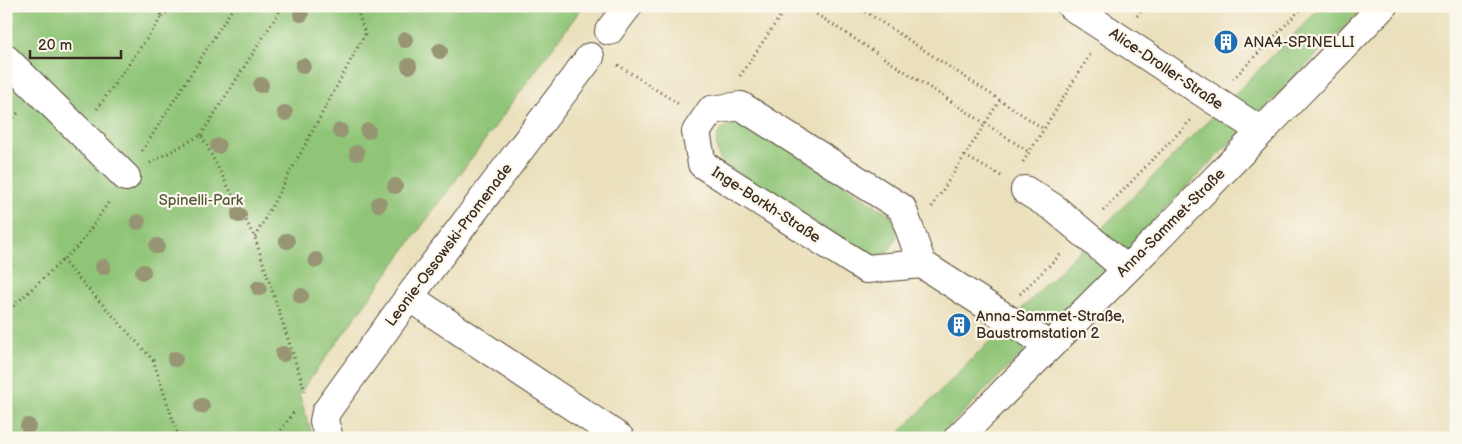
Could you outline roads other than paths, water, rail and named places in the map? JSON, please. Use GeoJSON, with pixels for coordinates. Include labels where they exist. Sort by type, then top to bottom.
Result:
{"type":"FeatureCollection","features":[{"type":"Feature","properties":{"kind":"street"},"geometry":{"type":"LineString","coordinates":[[609,31],[628,6]]}},
{"type":"Feature","properties":{"kind":"street","name":"Alice-Droller-Straße"},"geometry":{"type":"LineString","coordinates":[[1071,6],[1261,131]]}},
{"type":"Feature","properties":{"kind":"street","name":"Anna-Sammet-Straße"},"geometry":{"type":"LineString","coordinates":[[958,438],[1164,232],[1384,6]]}},
{"type":"Feature","properties":{"kind":"street"},"geometry":{"type":"LineString","coordinates":[[6,59],[126,177]]}},
{"type":"Feature","properties":{"kind":"street","name":"Leonie-Ossowski-Promenade"},"geometry":{"type":"LineString","coordinates":[[329,438],[324,421],[326,412],[409,297],[601,60]]}},
{"type":"Feature","properties":{"kind":"street","name":"Inge-Borkh-Straße"},"geometry":{"type":"LineString","coordinates":[[727,106],[741,106],[902,208],[922,264],[866,269],[702,164],[696,132],[711,110],[727,106]]}},
{"type":"Feature","properties":{"kind":"street"},"geometry":{"type":"LineString","coordinates":[[1018,186],[1054,208],[1126,269]]}},
{"type":"Feature","properties":{"kind":"street"},"geometry":{"type":"LineString","coordinates":[[922,264],[1050,346]]}},
{"type":"Feature","properties":{"kind":"street"},"geometry":{"type":"LineString","coordinates":[[409,297],[620,438]]}},
{"type":"Feature","properties":{"kind":"place","name":"ANA4-SPINELLI"},"geometry":{"type":"Point","coordinates":[1226,42]}},
{"type":"Feature","properties":{"kind":"place","name":"Anna-Sammet-Straße, Baustromstation 2"},"geometry":{"type":"Point","coordinates":[959,325]}},
{"type":"Feature","properties":{"kind":"park label","name":"Spinelli-Park"},"geometry":{"type":"Point","coordinates":[201,200]}}]}
